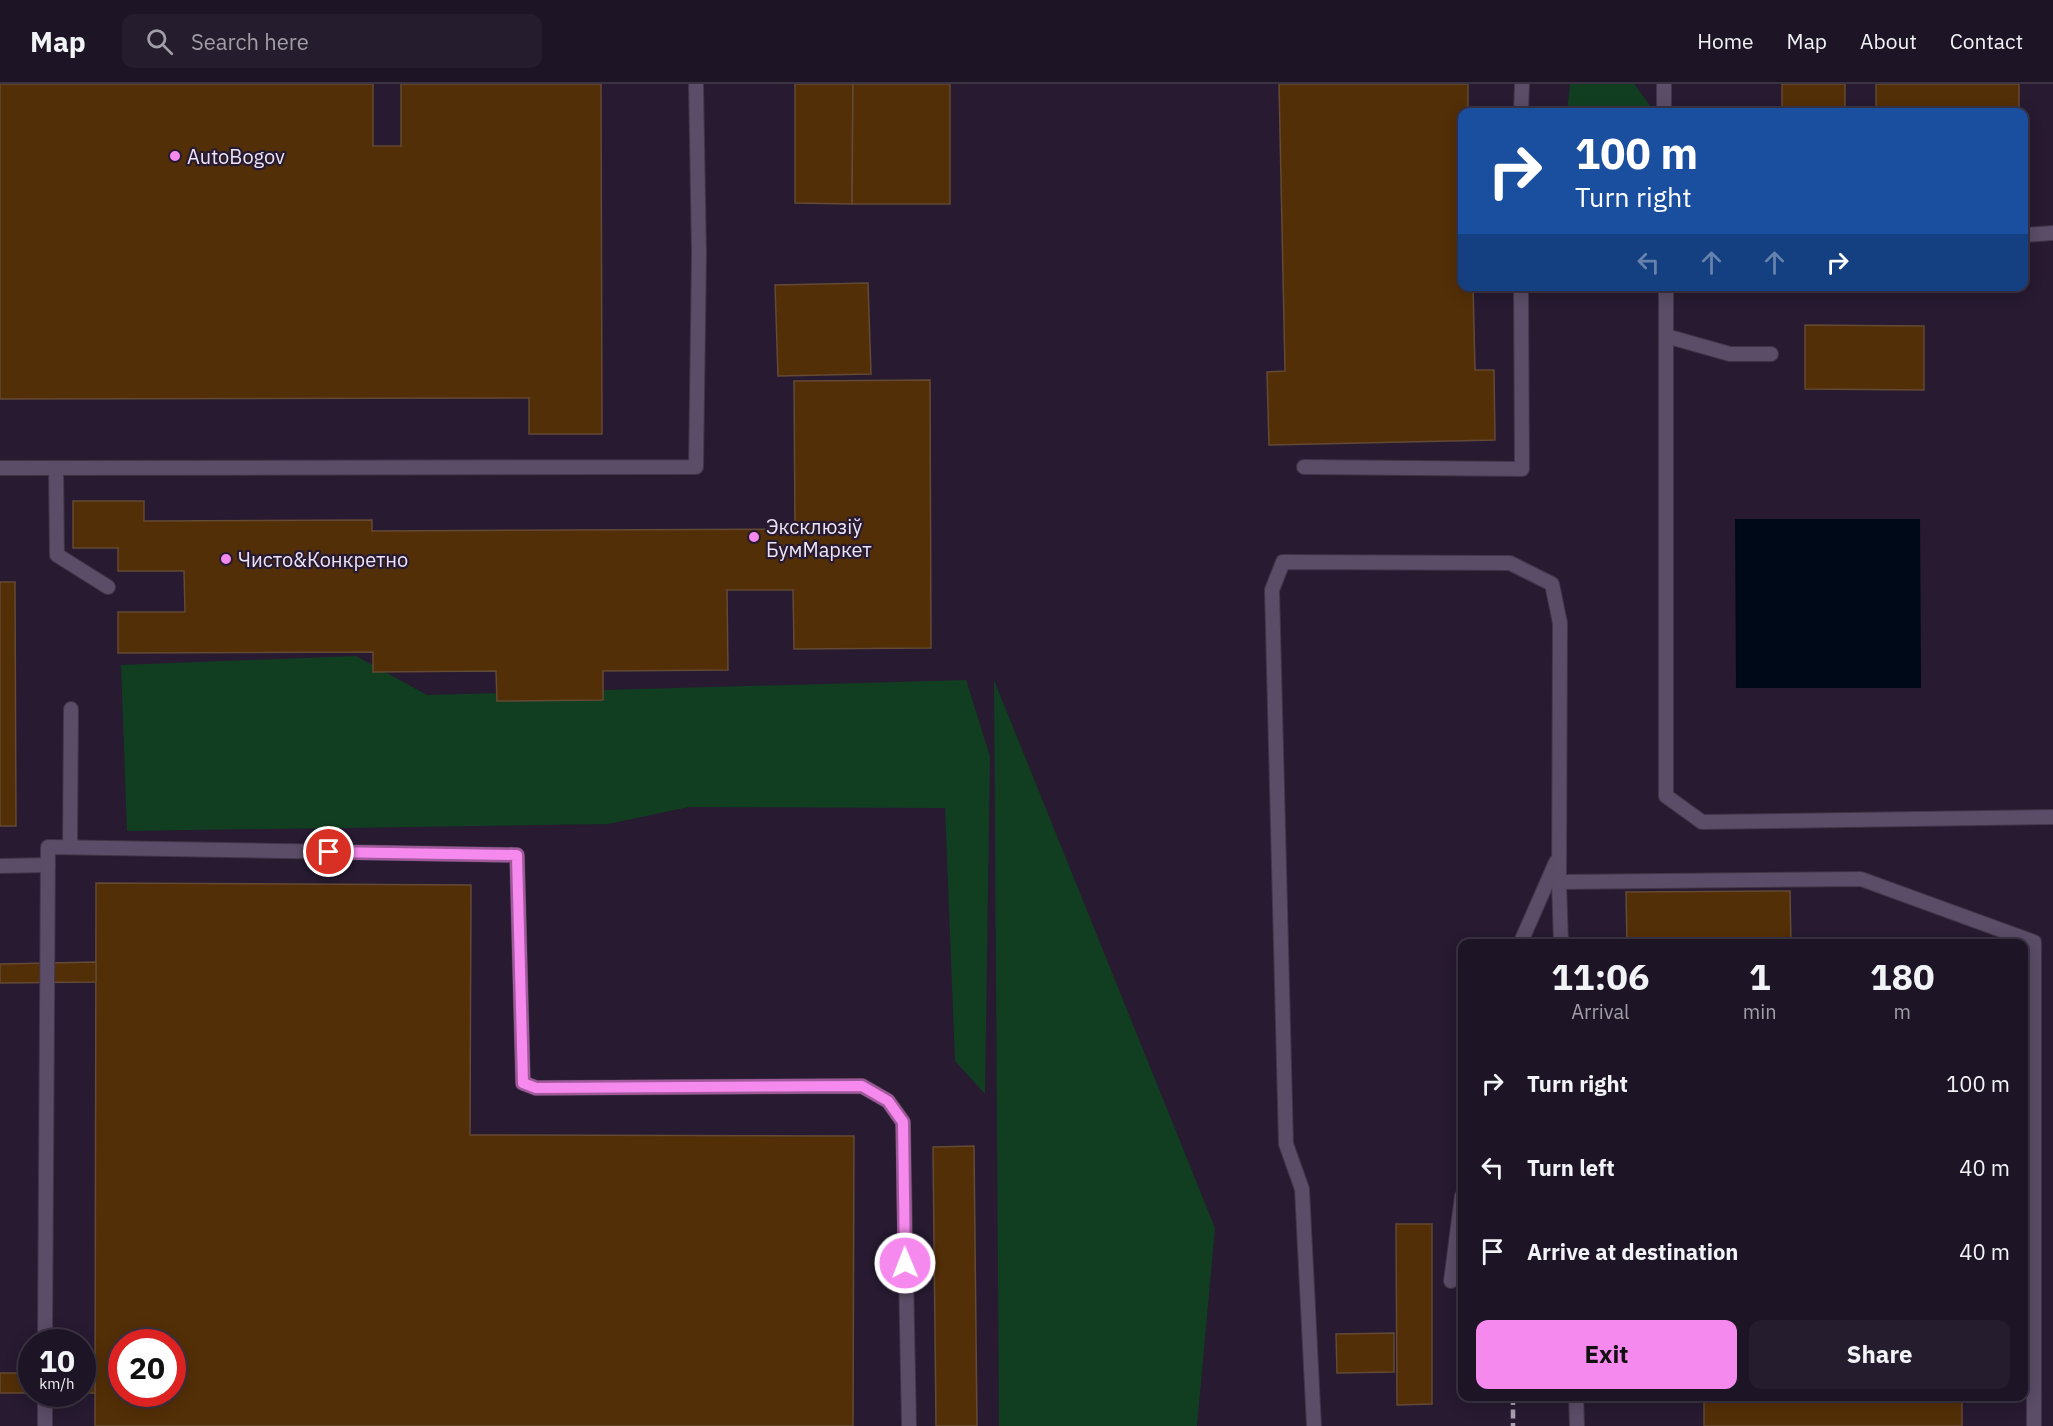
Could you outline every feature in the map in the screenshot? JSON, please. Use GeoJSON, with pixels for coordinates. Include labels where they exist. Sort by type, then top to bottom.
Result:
{"type":"FeatureCollection","features":[{"type":"Feature","properties":{"kind":"lane"},"geometry":{"type":"LineString","coordinates":[[0,468],[696,467],[699,254],[696,84]]}},
{"type":"Feature","properties":{"kind":"lane"},"geometry":{"type":"LineString","coordinates":[[1521,108],[1522,84]]}},
{"type":"Feature","properties":{"kind":"lane"},"geometry":{"type":"LineString","coordinates":[[1664,84],[1664,108]]}},
{"type":"Feature","properties":{"kind":"lane"},"geometry":{"type":"LineString","coordinates":[[2028,235],[2053,233]]}},
{"type":"Feature","properties":{"kind":"lane"},"geometry":{"type":"LineString","coordinates":[[1304,467],[1522,469],[1521,291]]}},
{"type":"Feature","properties":{"kind":"lane"},"geometry":{"type":"LineString","coordinates":[[1666,291],[1666,796],[1702,822],[2053,818]]}},
{"type":"Feature","properties":{"kind":"lane"},"geometry":{"type":"LineString","coordinates":[[1666,336],[1730,354],[1771,354]]}},
{"type":"Feature","properties":{"kind":"lane"},"geometry":{"type":"LineString","coordinates":[[56,468],[57,555],[108,587]]}},
{"type":"Feature","properties":{"kind":"lane"},"geometry":{"type":"LineString","coordinates":[[1314,1426],[1302,1190],[1286,1143],[1272,590],[1283,562],[1510,563],[1552,584],[1560,623],[1561,939]]}},
{"type":"Feature","properties":{"kind":"lane"},"geometry":{"type":"LineString","coordinates":[[70,847],[71,709]]}},
{"type":"Feature","properties":{"kind":"lane"},"geometry":{"type":"LineString","coordinates":[[45,1329],[48,847],[517,855],[523,1083],[536,1088],[862,1086],[888,1101],[903,1122],[909,1426]]}},
{"type":"Feature","properties":{"kind":"lane"},"geometry":{"type":"LineString","coordinates":[[1522,939],[1559,855]]}},
{"type":"Feature","properties":{"kind":"lane"},"geometry":{"type":"LineString","coordinates":[[0,866],[48,865]]}},
{"type":"Feature","properties":{"kind":"lane"},"geometry":{"type":"LineString","coordinates":[[1559,882],[1861,879],[2026,939]]}},
{"type":"Feature","properties":{"kind":"lane"},"geometry":{"type":"LineString","coordinates":[[2028,940],[2034,942],[2034,1426]]}},
{"type":"Feature","properties":{"kind":"lane"},"geometry":{"type":"LineString","coordinates":[[1451,1281],[1458,1227]]}},
{"type":"Feature","properties":{"kind":"lane"},"geometry":{"type":"LineString","coordinates":[[1576,1401],[1577,1426]]}},
{"type":"Feature","properties":{"kind":"lane"},"geometry":{"type":"LineString","coordinates":[[45,1407],[45,1426]]}},
{"type":"Feature","properties":{"kind":"green space"},"geometry":{"type":"Polygon","coordinates":[[[1570,84],[1634,84],[1652,108],[1567,108],[1570,84]]]}},
{"type":"Feature","properties":{"kind":"green space"},"geometry":{"type":"Polygon","coordinates":[[[356,656],[427,695],[966,680],[990,756],[985,1094],[955,1061],[945,808],[689,807],[608,824],[127,831],[121,665],[356,656]]]}},
{"type":"Feature","properties":{"kind":"green space"},"geometry":{"type":"Polygon","coordinates":[[[994,680],[1215,1228],[1197,1426],[999,1426],[994,680]]]}},
{"type":"Feature","properties":{"kind":"water"},"geometry":{"type":"Polygon","coordinates":[[[1735,519],[1920,519],[1921,688],[1736,688],[1735,519]]]}},
{"type":"Feature","properties":{"kind":"building"},"geometry":{"type":"Polygon","coordinates":[[[0,84],[373,84],[373,146],[401,146],[401,84],[601,84],[602,434],[529,434],[529,398],[0,399],[0,84]]]}},
{"type":"Feature","properties":{"kind":"building"},"geometry":{"type":"Polygon","coordinates":[[[795,84],[853,84],[852,204],[795,203],[795,84]]]}},
{"type":"Feature","properties":{"kind":"building"},"geometry":{"type":"Polygon","coordinates":[[[853,84],[950,84],[950,204],[852,204],[853,84]]]}},
{"type":"Feature","properties":{"kind":"building"},"geometry":{"type":"Polygon","coordinates":[[[1279,84],[1468,84],[1468,108],[1458,108],[1458,291],[1473,291],[1475,370],[1494,370],[1495,440],[1269,445],[1267,372],[1285,371],[1279,84]]]}},
{"type":"Feature","properties":{"kind":"building"},"geometry":{"type":"Polygon","coordinates":[[[1782,84],[1845,84],[1845,108],[1782,108],[1782,84]]]}},
{"type":"Feature","properties":{"kind":"building"},"geometry":{"type":"Polygon","coordinates":[[[1876,84],[2019,84],[2019,108],[1876,108],[1876,84]]]}},
{"type":"Feature","properties":{"kind":"building"},"geometry":{"type":"Polygon","coordinates":[[[868,283],[871,374],[778,376],[775,285],[868,283]]]}},
{"type":"Feature","properties":{"kind":"building"},"geometry":{"type":"Polygon","coordinates":[[[1805,325],[1924,326],[1924,390],[1805,389],[1805,325]]]}},
{"type":"Feature","properties":{"kind":"building"},"geometry":{"type":"Polygon","coordinates":[[[930,380],[931,648],[794,649],[793,590],[727,590],[728,670],[603,671],[603,700],[497,701],[496,671],[373,672],[373,652],[118,653],[118,612],[185,612],[184,571],[118,571],[118,548],[73,548],[73,501],[144,501],[144,521],[372,520],[372,531],[795,529],[794,381],[930,380]]]}},
{"type":"Feature","properties":{"kind":"building"},"geometry":{"type":"Polygon","coordinates":[[[0,582],[15,582],[16,826],[0,826],[0,582]]]}},
{"type":"Feature","properties":{"kind":"building"},"geometry":{"type":"Polygon","coordinates":[[[96,883],[471,885],[470,1135],[854,1136],[853,1426],[95,1426],[96,883]]]}},
{"type":"Feature","properties":{"kind":"building"},"geometry":{"type":"Polygon","coordinates":[[[1790,891],[1791,939],[1627,939],[1626,892],[1790,891]]]}},
{"type":"Feature","properties":{"kind":"building"},"geometry":{"type":"Polygon","coordinates":[[[96,962],[96,982],[0,983],[0,964],[96,962]]]}},
{"type":"Feature","properties":{"kind":"building"},"geometry":{"type":"Polygon","coordinates":[[[974,1146],[977,1426],[936,1426],[933,1147],[974,1146]]]}},
{"type":"Feature","properties":{"kind":"building"},"geometry":{"type":"Polygon","coordinates":[[[1396,1224],[1432,1224],[1432,1404],[1397,1405],[1396,1224]]]}},
{"type":"Feature","properties":{"kind":"building"},"geometry":{"type":"Polygon","coordinates":[[[1394,1333],[1394,1372],[1337,1373],[1336,1334],[1394,1333]]]}},
{"type":"Feature","properties":{"kind":"building"},"geometry":{"type":"Polygon","coordinates":[[[0,1373],[18,1373],[18,1393],[0,1393],[0,1373]]]}},
{"type":"Feature","properties":{"kind":"building"},"geometry":{"type":"Polygon","coordinates":[[[1704,1401],[1962,1401],[1962,1426],[1704,1426],[1704,1401]]]}},
{"type":"Feature","properties":{"kind":"railway"},"geometry":{"type":"LineString","coordinates":[[1513,1401],[1513,1426]]}},
{"type":"Feature","properties":{"kind":"place","name":"AutoBogov"},"geometry":{"type":"Point","coordinates":[175,156]}},
{"type":"Feature","properties":{"kind":"place","name":"Эксклюзіў БумМаркет"},"geometry":{"type":"Point","coordinates":[754,537]}},
{"type":"Feature","properties":{"kind":"place","name":"Чисто&Конкретно"},"geometry":{"type":"Point","coordinates":[226,559]}},
{"type":"Feature","properties":{"kind":"route"},"geometry":{"type":"LineString","coordinates":[[329,852],[517,855],[523,1083],[536,1088],[862,1086],[888,1101],[903,1122],[905,1263]]}}]}
